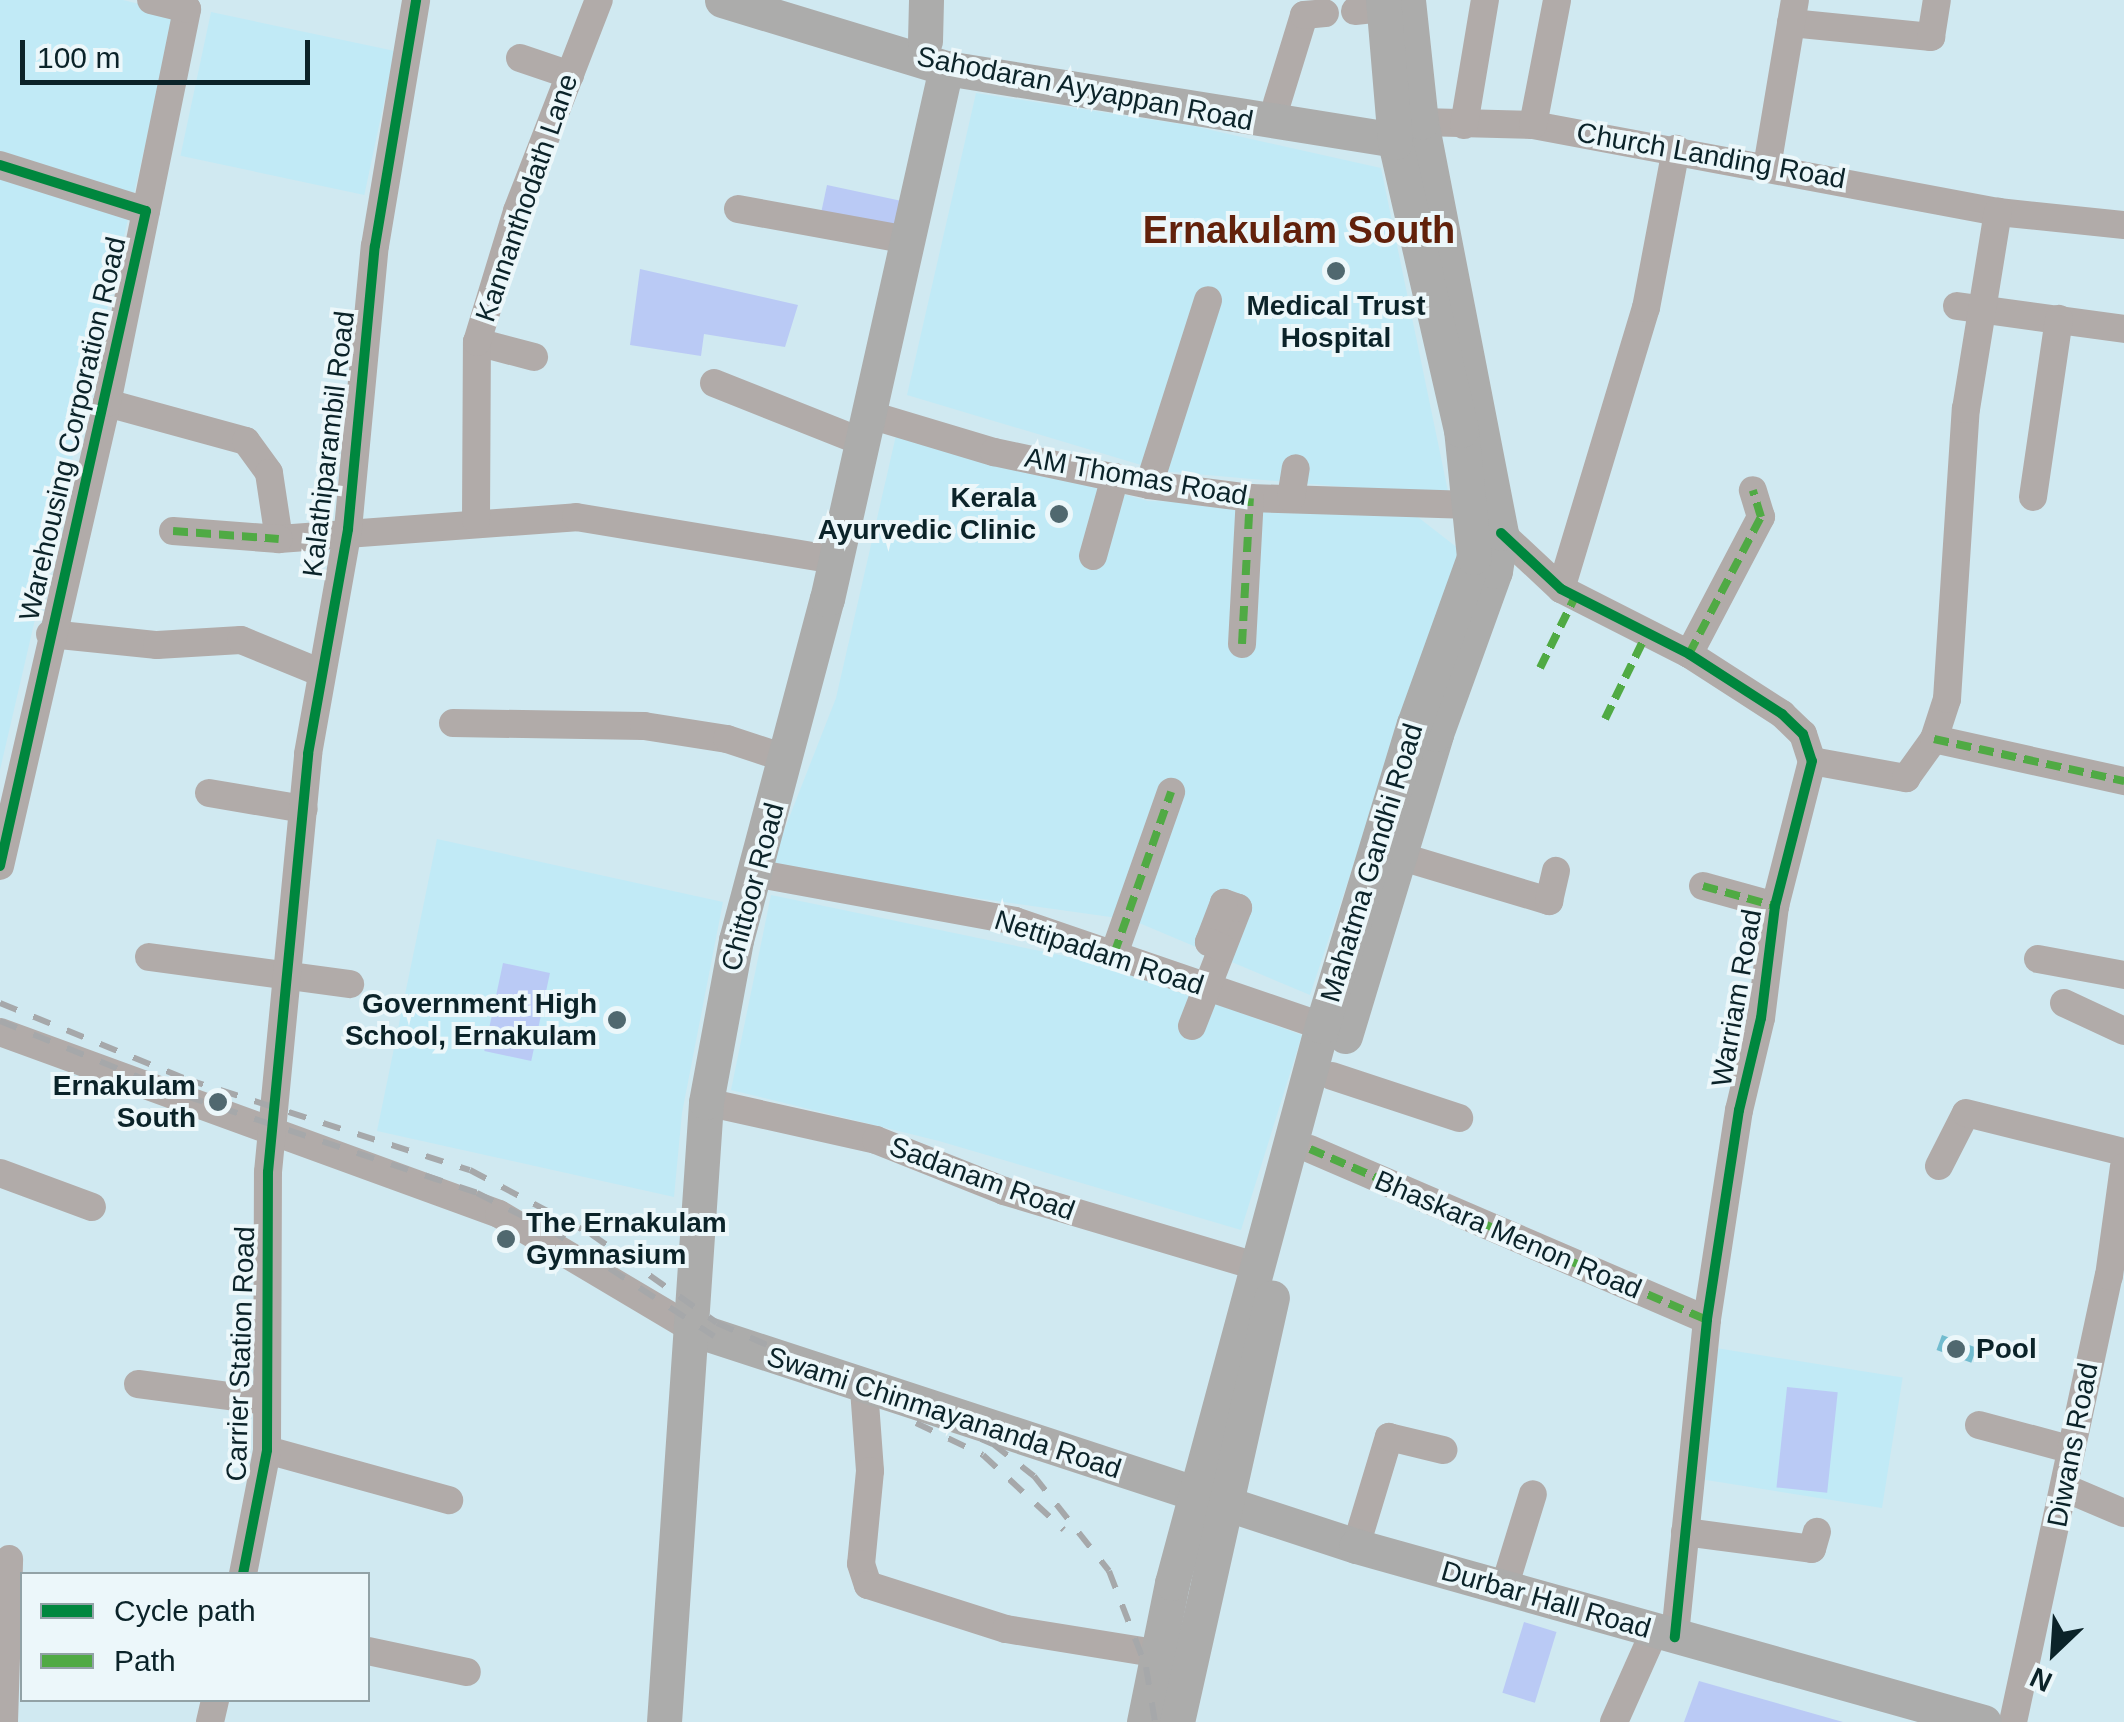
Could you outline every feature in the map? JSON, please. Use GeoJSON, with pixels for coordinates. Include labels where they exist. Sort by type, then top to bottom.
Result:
{"type":"FeatureCollection","features":[{"type":"Feature","properties":{"kind":"main road","name":"Sahodaran Ayyappan Road"},"geometry":{"type":"LineString","coordinates":[[722,0],[936,55],[1408,132]]}},
{"type":"Feature","properties":{"kind":"main road","name":"Sahodaran Ayyappan Road"},"geometry":{"type":"LineString","coordinates":[[791,0],[936,55],[1277,104],[1408,132]]}},
{"type":"Feature","properties":{"kind":"main road","name":"Chittoor Road"},"geometry":{"type":"LineString","coordinates":[[664,1722],[706,1102],[754,873],[788,759],[908,240],[936,55],[926,0]]}},
{"type":"Feature","properties":{"kind":"main road","name":"Mahatma Gandhi Road"},"geometry":{"type":"LineString","coordinates":[[1144,1722],[1156,1653],[1210,1499],[1332,1076],[1334,1030],[1414,724],[1474,557],[1472,505],[1461,430],[1382,5]]}},
{"type":"Feature","properties":{"kind":"main road","name":"Mahatma Gandhi Road"},"geometry":{"type":"LineString","coordinates":[[1177,1722],[1210,1499],[1256,1266],[1334,1030],[1399,856],[1496,571],[1502,533],[1408,132]]}},
{"type":"Feature","properties":{"kind":"main road","name":"Swami Chinmayananda Road"},"geometry":{"type":"LineString","coordinates":[[692,1329],[864,1390],[1210,1499]]}},
{"type":"Feature","properties":{"kind":"main road","name":"Durbar Hall Road"},"geometry":{"type":"LineString","coordinates":[[1210,1499],[1356,1546],[1984,1722]]}},
{"type":"Feature","properties":{"kind":"street"},"geometry":{"type":"LineString","coordinates":[[146,211],[187,8],[151,0]]}},
{"type":"Feature","properties":{"kind":"street","name":"Kalathiparambil Road"},"geometry":{"type":"LineString","coordinates":[[274,1134],[319,672],[348,529],[375,246],[416,0]]}},
{"type":"Feature","properties":{"kind":"street","name":"Kannanthodath Lane"},"geometry":{"type":"LineString","coordinates":[[476,520],[476,342],[517,210],[570,75],[580,34],[599,0]]}},
{"type":"Feature","properties":{"kind":"street"},"geometry":{"type":"LineString","coordinates":[[1464,125],[1485,0]]}},
{"type":"Feature","properties":{"kind":"street"},"geometry":{"type":"LineString","coordinates":[[1533,124],[1557,0]]}},
{"type":"Feature","properties":{"kind":"street"},"geometry":{"type":"LineString","coordinates":[[1768,167],[1793,12],[1930,37],[1937,0]]}},
{"type":"Feature","properties":{"kind":"street"},"geometry":{"type":"LineString","coordinates":[[1277,104],[1304,15],[1325,13]]}},
{"type":"Feature","properties":{"kind":"street"},"geometry":{"type":"LineString","coordinates":[[520,58],[570,75]]}},
{"type":"Feature","properties":{"kind":"street","name":"Church Landing Road"},"geometry":{"type":"LineString","coordinates":[[1408,132],[1464,125],[1533,124],[1998,212],[2124,226]]}},
{"type":"Feature","properties":{"kind":"street"},"geometry":{"type":"LineString","coordinates":[[1560,589],[1646,308],[1676,149]]}},
{"type":"Feature","properties":{"kind":"street","name":"Warehousing Corporation Road"},"geometry":{"type":"LineString","coordinates":[[0,164],[146,211],[108,403],[50,634],[0,866]]}},
{"type":"Feature","properties":{"kind":"street"},"geometry":{"type":"LineString","coordinates":[[738,210],[908,240]]}},
{"type":"Feature","properties":{"kind":"street"},"geometry":{"type":"LineString","coordinates":[[1502,533],[1560,589],[1689,654],[1782,714],[1803,734],[1812,761],[1906,778],[1934,740],[1947,700],[1970,308],[1998,212]]}},
{"type":"Feature","properties":{"kind":"street"},"geometry":{"type":"LineString","coordinates":[[1149,485],[1208,300]]}},
{"type":"Feature","properties":{"kind":"street"},"geometry":{"type":"LineString","coordinates":[[1970,308],[2124,329]]}},
{"type":"Feature","properties":{"kind":"street"},"geometry":{"type":"LineString","coordinates":[[2033,497],[2060,319]]}},
{"type":"Feature","properties":{"kind":"street"},"geometry":{"type":"LineString","coordinates":[[476,342],[534,357]]}},
{"type":"Feature","properties":{"kind":"street","name":"AM Thomas Road"},"geometry":{"type":"LineString","coordinates":[[714,383],[864,428],[1149,485],[1250,498],[1472,505]]}},
{"type":"Feature","properties":{"kind":"street"},"geometry":{"type":"LineString","coordinates":[[108,403],[246,441],[270,473],[279,539]]}},
{"type":"Feature","properties":{"kind":"street"},"geometry":{"type":"LineString","coordinates":[[1291,498],[1296,468]]}},
{"type":"Feature","properties":{"kind":"street"},"geometry":{"type":"LineString","coordinates":[[1093,556],[1115,477]]}},
{"type":"Feature","properties":{"kind":"street"},"geometry":{"type":"LineString","coordinates":[[1689,654],[1762,518],[1753,490]]}},
{"type":"Feature","properties":{"kind":"street"},"geometry":{"type":"LineString","coordinates":[[1242,644],[1250,498]]}},
{"type":"Feature","properties":{"kind":"street"},"geometry":{"type":"LineString","coordinates":[[173,531],[279,539],[348,529],[576,517],[836,560]]}},
{"type":"Feature","properties":{"kind":"street"},"geometry":{"type":"LineString","coordinates":[[50,634],[156,645],[241,640],[319,672]]}},
{"type":"Feature","properties":{"kind":"street"},"geometry":{"type":"LineString","coordinates":[[453,723],[644,726],[727,739],[788,759]]}},
{"type":"Feature","properties":{"kind":"street"},"geometry":{"type":"LineString","coordinates":[[1934,740],[2124,781]]}},
{"type":"Feature","properties":{"kind":"street","name":"Warriam Road"},"geometry":{"type":"LineString","coordinates":[[1614,1722],[1664,1634],[1685,1532],[1706,1320],[1776,906],[1812,761]]}},
{"type":"Feature","properties":{"kind":"street"},"geometry":{"type":"LineString","coordinates":[[209,792],[304,809]]}},
{"type":"Feature","properties":{"kind":"street"},"geometry":{"type":"LineString","coordinates":[[1114,954],[1171,792]]}},
{"type":"Feature","properties":{"kind":"street"},"geometry":{"type":"LineString","coordinates":[[1399,856],[1549,901],[1556,871]]}},
{"type":"Feature","properties":{"kind":"street","name":"Nettipadam Road"},"geometry":{"type":"LineString","coordinates":[[754,873],[1015,922],[1334,1030]]}},
{"type":"Feature","properties":{"kind":"street"},"geometry":{"type":"LineString","coordinates":[[1703,886],[1776,906]]}},
{"type":"Feature","properties":{"kind":"street"},"geometry":{"type":"LineString","coordinates":[[1192,1026],[1222,948]]}},
{"type":"Feature","properties":{"kind":"street"},"geometry":{"type":"LineString","coordinates":[[149,957],[350,984]]}},
{"type":"Feature","properties":{"kind":"street"},"geometry":{"type":"LineString","coordinates":[[2038,959],[2124,975]]}},
{"type":"Feature","properties":{"kind":"street"},"geometry":{"type":"LineString","coordinates":[[2064,1003],[2124,1031]]}},
{"type":"Feature","properties":{"kind":"street"},"geometry":{"type":"LineString","coordinates":[[0,1032],[499,1214],[692,1329]]}},
{"type":"Feature","properties":{"kind":"street"},"geometry":{"type":"LineString","coordinates":[[1332,1076],[1459,1118]]}},
{"type":"Feature","properties":{"kind":"street","name":"Sadanam Road"},"geometry":{"type":"LineString","coordinates":[[706,1102],[876,1140],[1004,1191],[1256,1266]]}},
{"type":"Feature","properties":{"kind":"street"},"geometry":{"type":"LineString","coordinates":[[1939,1166],[1966,1113],[2124,1152]]}},
{"type":"Feature","properties":{"kind":"street","name":"Carrier Station Road"},"geometry":{"type":"LineString","coordinates":[[243,1572],[266,1450],[268,1172],[274,1134]]}},
{"type":"Feature","properties":{"kind":"street","name":"Bhaskara Menon Road"},"geometry":{"type":"LineString","coordinates":[[1310,1149],[1706,1320]]}},
{"type":"Feature","properties":{"kind":"street","name":"Diwans Road"},"geometry":{"type":"LineString","coordinates":[[2013,1722],[2065,1488],[2069,1449],[2115,1294],[2124,1167]]}},
{"type":"Feature","properties":{"kind":"street"},"geometry":{"type":"LineString","coordinates":[[0,1173],[92,1207]]}},
{"type":"Feature","properties":{"kind":"street"},"geometry":{"type":"LineString","coordinates":[[138,1384],[266,1401]]}},
{"type":"Feature","properties":{"kind":"street"},"geometry":{"type":"LineString","coordinates":[[864,1390],[870,1471],[861,1564],[868,1585],[1006,1629],[1156,1653]]}},
{"type":"Feature","properties":{"kind":"street"},"geometry":{"type":"LineString","coordinates":[[1979,1425],[2069,1449]]}},
{"type":"Feature","properties":{"kind":"street"},"geometry":{"type":"LineString","coordinates":[[1356,1546],[1389,1437],[1443,1450]]}},
{"type":"Feature","properties":{"kind":"street"},"geometry":{"type":"LineString","coordinates":[[266,1450],[449,1500]]}},
{"type":"Feature","properties":{"kind":"street"},"geometry":{"type":"LineString","coordinates":[[2065,1488],[2124,1513]]}},
{"type":"Feature","properties":{"kind":"street"},"geometry":{"type":"LineString","coordinates":[[1504,1588],[1533,1494]]}},
{"type":"Feature","properties":{"kind":"street"},"geometry":{"type":"LineString","coordinates":[[1685,1532],[1812,1549],[1817,1532]]}},
{"type":"Feature","properties":{"kind":"street"},"geometry":{"type":"LineString","coordinates":[[4,1722],[9,1559]]}},
{"type":"Feature","properties":{"kind":"street"},"geometry":{"type":"LineString","coordinates":[[370,1651],[466,1672]]}},
{"type":"Feature","properties":{"kind":"shaded area"},"geometry":{"type":"Polygon","coordinates":[[[0,0],[123,0],[176,13],[0,770],[0,0]]]}},
{"type":"Feature","properties":{"kind":"shaded area"},"geometry":{"type":"Polygon","coordinates":[[[211,12],[395,51],[364,195],[180,156],[211,12]]]}},
{"type":"Feature","properties":{"kind":"shaded area"},"geometry":{"type":"Polygon","coordinates":[[[976,93],[1193,126],[1381,168],[1449,496],[1161,471],[907,395],[976,93]]]}},
{"type":"Feature","properties":{"kind":"shaded area"},"geometry":{"type":"Polygon","coordinates":[[[827,185],[905,202],[898,237],[820,220],[827,185]]]}},
{"type":"Feature","properties":{"kind":"shaded area"},"geometry":{"type":"Polygon","coordinates":[[[640,269],[798,305],[785,347],[704,334],[701,356],[630,345],[640,269]]]}},
{"type":"Feature","properties":{"kind":"shaded area"},"geometry":{"type":"Polygon","coordinates":[[[897,431],[1148,501],[1405,507],[1459,549],[1310,995],[1132,920],[769,869],[836,698],[897,431]]]}},
{"type":"Feature","properties":{"kind":"shaded area"},"geometry":{"type":"Polygon","coordinates":[[[437,839],[723,902],[682,1113],[674,1197],[377,1131],[437,839]]]}},
{"type":"Feature","properties":{"kind":"shaded area"},"geometry":{"type":"Polygon","coordinates":[[[771,895],[1108,965],[1302,1035],[1241,1230],[939,1141],[731,1090],[771,895]]]}},
{"type":"Feature","properties":{"kind":"shaded area"},"geometry":{"type":"Polygon","coordinates":[[[503,963],[550,973],[531,1061],[484,1051],[503,963]]]}},
{"type":"Feature","properties":{"kind":"shaded area","name":"Pool"},"geometry":{"type":"Polygon","coordinates":[[[1942,1335],[1977,1348],[1971,1363],[1937,1350],[1942,1335]]]}},
{"type":"Feature","properties":{"kind":"shaded area"},"geometry":{"type":"Polygon","coordinates":[[[1716,1348],[1903,1378],[1882,1508],[1695,1478],[1716,1348]]]}},
{"type":"Feature","properties":{"kind":"shaded area"},"geometry":{"type":"Polygon","coordinates":[[[1787,1387],[1838,1392],[1827,1493],[1776,1487],[1787,1387]]]}},
{"type":"Feature","properties":{"kind":"shaded area"},"geometry":{"type":"Polygon","coordinates":[[[1524,1622],[1557,1632],[1535,1703],[1502,1693],[1524,1622]]]}},
{"type":"Feature","properties":{"kind":"shaded area"},"geometry":{"type":"Polygon","coordinates":[[[1699,1681],[1843,1722],[1684,1722],[1699,1681]]]}},
{"type":"Feature","properties":{"kind":"railway"},"geometry":{"type":"LineString","coordinates":[[0,1003],[186,1079],[470,1170],[591,1234],[717,1323],[993,1444],[1034,1476],[1109,1571],[1146,1667],[1155,1722]]}},
{"type":"Feature","properties":{"kind":"railway"},"geometry":{"type":"LineString","coordinates":[[0,1021],[186,1096],[477,1193],[549,1229],[714,1336]]}},
{"type":"Feature","properties":{"kind":"railway"},"geometry":{"type":"LineString","coordinates":[[916,1423],[983,1455],[1064,1530]]}},
{"type":"Feature","properties":{"kind":"marked path"},"geometry":{"type":"LineString","coordinates":[[1689,654],[1761,517],[1753,490]]}},
{"type":"Feature","properties":{"kind":"marked path"},"geometry":{"type":"LineString","coordinates":[[1242,644],[1250,498]]}},
{"type":"Feature","properties":{"kind":"marked path"},"geometry":{"type":"LineString","coordinates":[[173,531],[279,539]]}},
{"type":"Feature","properties":{"kind":"marked path"},"geometry":{"type":"LineString","coordinates":[[1540,668],[1575,597]]}},
{"type":"Feature","properties":{"kind":"marked path"},"geometry":{"type":"LineString","coordinates":[[1605,719],[1647,633]]}},
{"type":"Feature","properties":{"kind":"marked path"},"geometry":{"type":"LineString","coordinates":[[1934,739],[2124,781]]}},
{"type":"Feature","properties":{"kind":"marked path"},"geometry":{"type":"LineString","coordinates":[[1114,954],[1171,792]]}},
{"type":"Feature","properties":{"kind":"marked path"},"geometry":{"type":"LineString","coordinates":[[1703,886],[1775,906]]}},
{"type":"Feature","properties":{"kind":"marked path"},"geometry":{"type":"LineString","coordinates":[[1310,1149],[1707,1320]]}},
{"type":"Feature","properties":{"kind":"cycle path"},"geometry":{"type":"LineString","coordinates":[[243,1572],[267,1450],[268,1172],[308,754],[348,529],[375,246],[416,0]]}},
{"type":"Feature","properties":{"kind":"cycle path"},"geometry":{"type":"LineString","coordinates":[[0,165],[146,211],[0,866]]}},
{"type":"Feature","properties":{"kind":"cycle path"},"geometry":{"type":"LineString","coordinates":[[1501,533],[1561,589],[1689,654],[1782,714],[1803,734],[1812,761],[1775,906],[1761,1018],[1739,1110],[1707,1320],[1675,1637]]}},
{"type":"Feature","properties":{"kind":"place","name":"Medical Trust Hospital"},"geometry":{"type":"Point","coordinates":[1336,271]}},
{"type":"Feature","properties":{"kind":"place","name":"Kerala Ayurvedic Clinic"},"geometry":{"type":"Point","coordinates":[1059,514]}},
{"type":"Feature","properties":{"kind":"place","name":"Government High School, Ernakulam"},"geometry":{"type":"Point","coordinates":[617,1020]}},
{"type":"Feature","properties":{"kind":"place","name":"Ernakulam South"},"geometry":{"type":"Point","coordinates":[218,1102]}},
{"type":"Feature","properties":{"kind":"place","name":"The Ernakulam Gymnasium"},"geometry":{"type":"Point","coordinates":[506,1239]}},
{"type":"Feature","properties":{"kind":"place","name":"Pool"},"geometry":{"type":"Point","coordinates":[1956,1349]}},
{"type":"Feature","properties":{"kind":"district","name":"Ernakulam South"},"geometry":{"type":"Point","coordinates":[1299,231]}}]}
